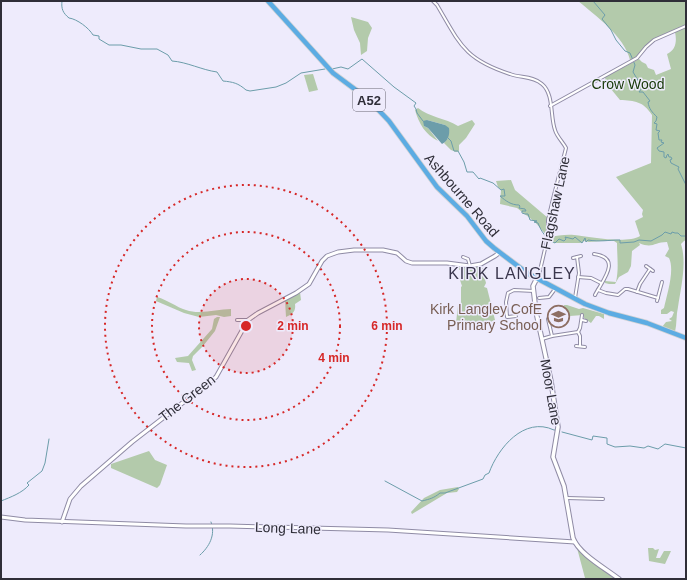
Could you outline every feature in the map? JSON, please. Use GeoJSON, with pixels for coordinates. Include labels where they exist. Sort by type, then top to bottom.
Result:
{"type":"FeatureCollection","features":[{"type":"Feature","properties":{"kind":"highway","name":"Ashbourne Road"},"geometry":{"type":"LineString","coordinates":[[268,1],[333,73],[368,99],[389,121],[437,187],[467,216],[486,241],[499,252],[537,279],[594,308],[645,322],[686,338]]}},
{"type":"Feature","properties":{"kind":"main road","name":"Moor Lane"},"geometry":{"type":"LineString","coordinates":[[537,279],[534,286],[536,312],[551,381],[558,427],[553,457],[564,486],[575,542]]}},
{"type":"Feature","properties":{"kind":"main road"},"geometry":{"type":"LineString","coordinates":[[575,542],[582,550],[618,579]]}},
{"type":"Feature","properties":{"kind":"street","name":"Flagshaw Lane"},"geometry":{"type":"LineString","coordinates":[[433,1],[437,5],[459,43],[470,55],[485,65],[510,74],[539,81],[545,87],[547,92],[556,132],[566,148],[552,199],[548,220],[548,236],[537,279]]}},
{"type":"Feature","properties":{"kind":"street"},"geometry":{"type":"LineString","coordinates":[[550,106],[633,60],[654,40],[686,26]]}},
{"type":"Feature","properties":{"kind":"street","name":"The Green"},"geometry":{"type":"LineString","coordinates":[[62,522],[70,499],[81,486],[132,442],[216,377],[248,320],[258,312],[296,293],[309,284],[322,261],[327,256],[343,252],[372,249],[394,251],[406,261],[470,266]]}},
{"type":"Feature","properties":{"kind":"street"},"geometry":{"type":"LineString","coordinates":[[470,256],[468,259],[470,266],[481,264],[499,252]]}},
{"type":"Feature","properties":{"kind":"street"},"geometry":{"type":"LineString","coordinates":[[594,254],[605,256],[609,265],[609,271],[595,295]]}},
{"type":"Feature","properties":{"kind":"street"},"geometry":{"type":"LineString","coordinates":[[573,258],[581,256]]}},
{"type":"Feature","properties":{"kind":"street"},"geometry":{"type":"LineString","coordinates":[[463,257],[468,259]]}},
{"type":"Feature","properties":{"kind":"street"},"geometry":{"type":"LineString","coordinates":[[575,299],[578,277],[577,257]]}},
{"type":"Feature","properties":{"kind":"street"},"geometry":{"type":"LineString","coordinates":[[646,266],[653,271]]}},
{"type":"Feature","properties":{"kind":"street"},"geometry":{"type":"LineString","coordinates":[[637,292],[641,282],[650,269]]}},
{"type":"Feature","properties":{"kind":"street"},"geometry":{"type":"LineString","coordinates":[[578,277],[591,278],[601,283]]}},
{"type":"Feature","properties":{"kind":"street"},"geometry":{"type":"LineString","coordinates":[[598,290],[606,294],[616,295],[621,294],[626,288],[657,300],[662,284],[666,286]]}},
{"type":"Feature","properties":{"kind":"street"},"geometry":{"type":"LineString","coordinates":[[539,298],[549,296],[555,289]]}},
{"type":"Feature","properties":{"kind":"street"},"geometry":{"type":"LineString","coordinates":[[516,316],[507,317],[506,302],[508,293],[514,290],[534,291]]}},
{"type":"Feature","properties":{"kind":"street"},"geometry":{"type":"LineString","coordinates":[[580,346],[580,336],[578,332],[582,315]]}},
{"type":"Feature","properties":{"kind":"street"},"geometry":{"type":"LineString","coordinates":[[548,319],[552,336]]}},
{"type":"Feature","properties":{"kind":"street"},"geometry":{"type":"LineString","coordinates":[[237,320],[248,320]]}},
{"type":"Feature","properties":{"kind":"street"},"geometry":{"type":"LineString","coordinates":[[582,320],[586,321]]}},
{"type":"Feature","properties":{"kind":"street"},"geometry":{"type":"LineString","coordinates":[[542,339],[578,332]]}},
{"type":"Feature","properties":{"kind":"street"},"geometry":{"type":"LineString","coordinates":[[576,346],[585,347]]}},
{"type":"Feature","properties":{"kind":"street"},"geometry":{"type":"LineString","coordinates":[[566,498],[603,499]]}},
{"type":"Feature","properties":{"kind":"street","name":"Long Lane"},"geometry":{"type":"LineString","coordinates":[[1,517],[21,520],[62,522],[388,530],[575,542]]}},
{"type":"Feature","properties":{"kind":"green space"},"geometry":{"type":"Polygon","coordinates":[[[578,1],[686,1],[686,26],[653,40],[637,57],[630,60],[627,51],[616,35],[578,1]]]}},
{"type":"Feature","properties":{"kind":"green space"},"geometry":{"type":"Polygon","coordinates":[[[351,17],[368,22],[372,28],[368,38],[367,51],[361,55],[360,43],[354,30],[351,17]]]}},
{"type":"Feature","properties":{"kind":"green space","name":"Crow Wood"},"geometry":{"type":"Polygon","coordinates":[[[686,27],[686,240],[681,244],[683,251],[682,283],[675,332],[662,327],[666,322],[672,321],[669,319],[672,317],[674,312],[671,311],[667,314],[661,314],[661,310],[664,308],[671,275],[671,263],[669,258],[665,256],[669,249],[667,242],[651,245],[639,243],[640,245],[632,251],[631,266],[628,272],[619,277],[615,284],[609,284],[605,283],[605,281],[616,282],[617,277],[617,243],[614,241],[584,241],[580,243],[554,243],[548,240],[549,237],[568,235],[618,240],[626,240],[640,236],[635,221],[643,217],[643,210],[616,177],[651,163],[652,115],[642,104],[620,100],[606,83],[605,77],[639,59],[646,64],[648,68],[654,70],[656,75],[671,69],[667,54],[674,48],[676,39],[675,32],[686,27]]]}},
{"type":"Feature","properties":{"kind":"green space"},"geometry":{"type":"Polygon","coordinates":[[[313,74],[318,90],[309,92],[304,75],[313,74]]]}},
{"type":"Feature","properties":{"kind":"green space"},"geometry":{"type":"Polygon","coordinates":[[[418,108],[458,126],[472,120],[475,124],[466,138],[459,145],[459,151],[456,152],[451,150],[444,143],[448,138],[445,125],[427,120],[424,126],[428,128],[438,141],[426,132],[415,110],[418,108]]]}},
{"type":"Feature","properties":{"kind":"green space"},"geometry":{"type":"Polygon","coordinates":[[[511,180],[515,190],[548,218],[547,236],[535,222],[517,208],[500,204],[501,190],[496,181],[511,180]]]}},
{"type":"Feature","properties":{"kind":"green space"},"geometry":{"type":"Polygon","coordinates":[[[480,265],[481,268],[484,268],[487,278],[485,279],[486,283],[484,287],[487,288],[495,320],[488,323],[456,323],[458,305],[461,305],[462,286],[460,280],[461,270],[459,270],[459,267],[471,268],[480,265]]]}},
{"type":"Feature","properties":{"kind":"green space"},"geometry":{"type":"Polygon","coordinates":[[[300,292],[301,300],[295,304],[294,312],[286,317],[285,300],[300,292]]]}},
{"type":"Feature","properties":{"kind":"green space"},"geometry":{"type":"Polygon","coordinates":[[[157,297],[182,309],[197,312],[231,309],[231,316],[224,317],[216,315],[199,317],[184,313],[156,301],[157,297]]]}},
{"type":"Feature","properties":{"kind":"green space"},"geometry":{"type":"Polygon","coordinates":[[[564,305],[579,309],[583,308],[604,314],[604,319],[596,316],[591,323],[584,318],[583,315],[570,316],[567,318],[564,305]]]}},
{"type":"Feature","properties":{"kind":"green space"},"geometry":{"type":"Polygon","coordinates":[[[220,317],[215,331],[193,356],[192,360],[196,370],[192,371],[189,363],[177,362],[175,358],[188,356],[212,329],[214,319],[220,317]]]}},
{"type":"Feature","properties":{"kind":"green space"},"geometry":{"type":"Polygon","coordinates":[[[149,451],[155,460],[167,465],[160,485],[157,488],[111,468],[111,464],[149,451]]]}},
{"type":"Feature","properties":{"kind":"green space"},"geometry":{"type":"Polygon","coordinates":[[[458,487],[459,489],[457,492],[447,493],[412,514],[411,512],[424,498],[440,490],[458,487]]]}},
{"type":"Feature","properties":{"kind":"green space"},"geometry":{"type":"Polygon","coordinates":[[[577,548],[615,579],[585,578],[577,548]]]}},
{"type":"Feature","properties":{"kind":"green space"},"geometry":{"type":"Polygon","coordinates":[[[648,548],[653,548],[655,550],[659,549],[656,558],[660,558],[664,551],[671,551],[665,564],[649,561],[648,548]]]}},
{"type":"Feature","properties":{"kind":"water"},"geometry":{"type":"Polygon","coordinates":[[[427,120],[445,125],[449,128],[448,138],[444,143],[442,144],[428,128],[424,126],[423,121],[427,120]]]}},
{"type":"Feature","properties":{"kind":"waterway"},"geometry":{"type":"LineString","coordinates":[[62,1],[62,9],[69,18],[82,24],[93,35],[99,36],[99,39],[109,45],[121,45],[141,49],[157,49],[168,55],[172,61],[217,72],[223,81],[235,83],[246,90],[250,91],[276,87],[286,83],[301,73],[325,69]]}},
{"type":"Feature","properties":{"kind":"waterway"},"geometry":{"type":"LineString","coordinates":[[593,1],[605,15],[602,19],[611,30],[616,40],[625,51],[630,53],[635,65],[633,72],[639,82],[638,85],[642,88],[639,92],[643,92],[650,101],[648,102],[649,107],[657,117],[654,123],[657,124],[656,130],[660,131],[658,133],[659,140],[662,140],[661,142],[664,143],[657,148],[659,151],[664,152],[664,157],[666,158],[668,154],[672,159],[670,160],[671,163],[679,167],[678,169],[686,185]]}},
{"type":"Feature","properties":{"kind":"waterway"},"geometry":{"type":"LineString","coordinates":[[332,69],[341,67],[348,69],[362,59],[394,87],[416,103],[414,106],[423,121]]}},
{"type":"Feature","properties":{"kind":"waterway"},"geometry":{"type":"LineString","coordinates":[[447,137],[451,141],[454,151],[458,151],[467,172],[473,172],[479,179],[480,178],[493,183],[501,190],[504,189],[505,196],[500,196],[511,203],[519,205],[519,208],[525,209],[526,211],[522,211],[522,213],[528,214],[530,220],[537,221],[534,222],[538,223],[544,234],[555,243],[559,239],[564,241],[566,239],[565,237],[573,239],[575,237],[582,243],[585,238],[586,242],[588,240],[620,240],[620,243],[639,240],[651,241],[665,232],[671,234],[672,232],[678,233],[681,236],[686,236]]}},
{"type":"Feature","properties":{"kind":"waterway"},"geometry":{"type":"LineString","coordinates":[[385,481],[422,501],[427,500],[440,493],[445,493],[483,479],[485,475],[489,473],[493,463],[506,445],[523,431],[532,427],[543,427],[555,430]]}},
{"type":"Feature","properties":{"kind":"waterway"},"geometry":{"type":"LineString","coordinates":[[562,432],[592,440],[593,436],[607,438],[607,444],[615,447],[630,446],[644,448],[648,446],[658,449],[665,444],[686,448]]}},
{"type":"Feature","properties":{"kind":"waterway"},"geometry":{"type":"LineString","coordinates":[[1,501],[23,490],[29,485],[27,483],[42,471],[45,463],[49,439]]}},
{"type":"Feature","properties":{"kind":"waterway"},"geometry":{"type":"LineString","coordinates":[[200,555],[211,540],[213,532],[211,522]]}},
{"type":"Feature","properties":{"kind":"place","name":"Kirk Langley CofE Primary School"},"geometry":{"type":"Point","coordinates":[558,317]}},
{"type":"Feature","properties":{"kind":"district","name":"KIRK LANGLEY"},"geometry":{"type":"Point","coordinates":[512,273]}}]}
